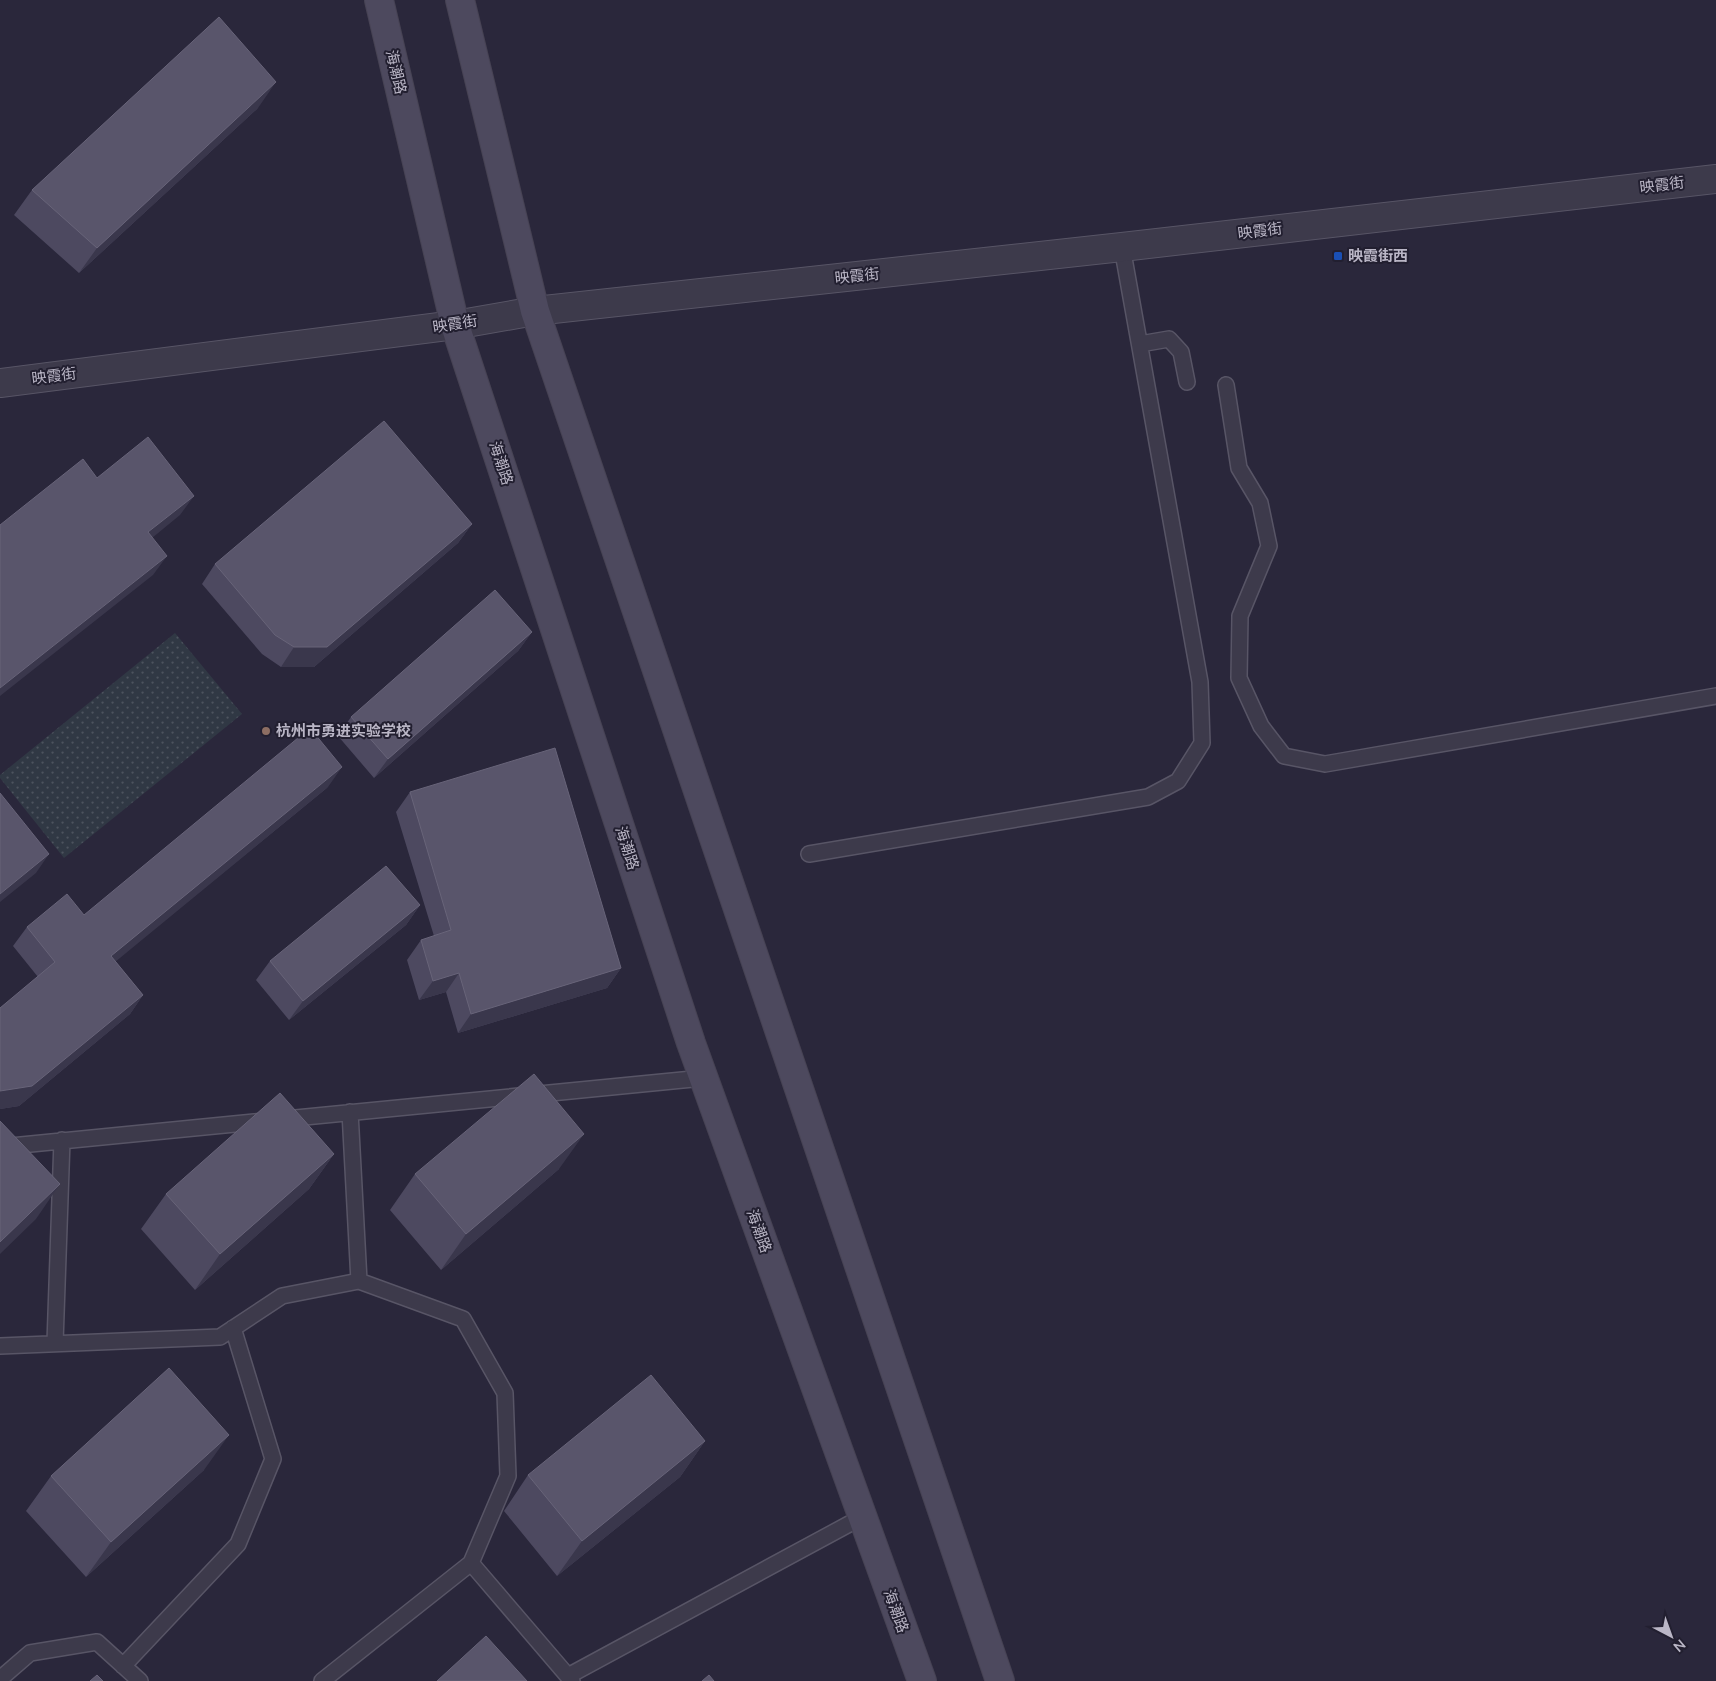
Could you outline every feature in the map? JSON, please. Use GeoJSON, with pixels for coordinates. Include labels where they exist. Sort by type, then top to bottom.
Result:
{"type":"FeatureCollection","features":[{"type":"Feature","properties":{"kind":"main road","name":"海潮路"},"geometry":{"type":"LineString","coordinates":[[379,0],[455,325],[703,1078],[922,1681]]}},
{"type":"Feature","properties":{"kind":"main road"},"geometry":{"type":"LineString","coordinates":[[460,0],[535,311],[1000,1681]]}},
{"type":"Feature","properties":{"kind":"street","name":"映霞街"},"geometry":{"type":"LineString","coordinates":[[0,383],[455,325],[535,311],[1122,247],[1716,179]]}},
{"type":"Feature","properties":{"kind":"lane"},"geometry":{"type":"LineString","coordinates":[[809,854],[1148,797],[1178,781],[1202,743],[1200,682],[1122,247]]}},
{"type":"Feature","properties":{"kind":"lane"},"geometry":{"type":"LineString","coordinates":[[1140,344],[1169,339],[1181,352],[1187,382]]}},
{"type":"Feature","properties":{"kind":"lane"},"geometry":{"type":"LineString","coordinates":[[1226,385],[1239,468],[1260,503],[1269,546],[1240,616],[1239,678],[1261,726],[1284,756],[1325,764],[1716,696]]}},
{"type":"Feature","properties":{"kind":"lane"},"geometry":{"type":"LineString","coordinates":[[0,1146],[703,1078]]}},
{"type":"Feature","properties":{"kind":"lane"},"geometry":{"type":"LineString","coordinates":[[350,1112],[359,1282]]}},
{"type":"Feature","properties":{"kind":"lane"},"geometry":{"type":"LineString","coordinates":[[55,1343],[62,1140]]}},
{"type":"Feature","properties":{"kind":"lane"},"geometry":{"type":"LineString","coordinates":[[0,1346],[220,1337],[282,1296],[359,1282],[463,1319],[505,1393],[508,1476],[471,1563],[322,1681]]}},
{"type":"Feature","properties":{"kind":"lane"},"geometry":{"type":"LineString","coordinates":[[123,1666],[238,1544],[273,1459],[233,1328]]}},
{"type":"Feature","properties":{"kind":"lane"},"geometry":{"type":"LineString","coordinates":[[471,1563],[570,1678],[862,1516]]}},
{"type":"Feature","properties":{"kind":"lane"},"geometry":{"type":"LineString","coordinates":[[0,1679],[30,1653],[97,1642],[140,1681]]}},
{"type":"Feature","properties":{"kind":"shaded area"},"geometry":{"type":"Polygon","coordinates":[[[175,633],[242,714],[64,858],[0,778],[0,775],[175,633]]]}},
{"type":"Feature","properties":{"kind":"building"},"geometry":{"type":"Polygon","coordinates":[[[219,17],[276,82],[97,248],[32,190],[219,17]]]}},
{"type":"Feature","properties":{"kind":"building"},"geometry":{"type":"Polygon","coordinates":[[[384,421],[472,524],[327,647],[294,647],[275,635],[215,564],[384,421]]]}},
{"type":"Feature","properties":{"kind":"building"},"geometry":{"type":"Polygon","coordinates":[[[148,437],[194,496],[148,532],[167,556],[0,688],[0,525],[83,459],[97,478],[148,437]]]}},
{"type":"Feature","properties":{"kind":"building"},"geometry":{"type":"Polygon","coordinates":[[[495,590],[532,632],[388,759],[351,717],[495,590]]]}},
{"type":"Feature","properties":{"kind":"building"},"geometry":{"type":"Polygon","coordinates":[[[310,728],[342,767],[111,956],[143,995],[32,1086],[0,1091],[0,1008],[55,962],[27,927],[67,894],[84,915],[310,728]]]}},
{"type":"Feature","properties":{"kind":"building"},"geometry":{"type":"Polygon","coordinates":[[[555,748],[621,968],[471,1014],[459,973],[433,981],[421,940],[451,930],[410,792],[555,748]]]}},
{"type":"Feature","properties":{"kind":"building"},"geometry":{"type":"Polygon","coordinates":[[[0,793],[49,854],[0,894],[0,793]]]}},
{"type":"Feature","properties":{"kind":"building"},"geometry":{"type":"Polygon","coordinates":[[[386,866],[420,905],[303,1001],[270,961],[386,866]]]}},
{"type":"Feature","properties":{"kind":"building"},"geometry":{"type":"Polygon","coordinates":[[[534,1074],[584,1134],[466,1234],[415,1174],[534,1074]]]}},
{"type":"Feature","properties":{"kind":"building"},"geometry":{"type":"Polygon","coordinates":[[[280,1093],[334,1154],[220,1254],[166,1194],[280,1093]]]}},
{"type":"Feature","properties":{"kind":"building"},"geometry":{"type":"Polygon","coordinates":[[[0,1121],[60,1184],[0,1242],[0,1121]]]}},
{"type":"Feature","properties":{"kind":"building"},"geometry":{"type":"Polygon","coordinates":[[[169,1368],[229,1435],[111,1542],[51,1476],[169,1368]]]}},
{"type":"Feature","properties":{"kind":"building"},"geometry":{"type":"Polygon","coordinates":[[[651,1375],[705,1441],[582,1541],[528,1475],[651,1375]]]}},
{"type":"Feature","properties":{"kind":"building"},"geometry":{"type":"Polygon","coordinates":[[[486,1636],[527,1681],[437,1681],[486,1636]]]}},
{"type":"Feature","properties":{"kind":"building"},"geometry":{"type":"Polygon","coordinates":[[[97,1675],[103,1681],[90,1681],[97,1675]]]}},
{"type":"Feature","properties":{"kind":"building"},"geometry":{"type":"Polygon","coordinates":[[[709,1675],[714,1681],[702,1681],[709,1675]]]}},
{"type":"Feature","properties":{"kind":"place","name":"映霞街西"},"geometry":{"type":"Point","coordinates":[1338,256]}},
{"type":"Feature","properties":{"kind":"place","name":"杭州市勇进实验学校"},"geometry":{"type":"Point","coordinates":[266,731]}}]}
